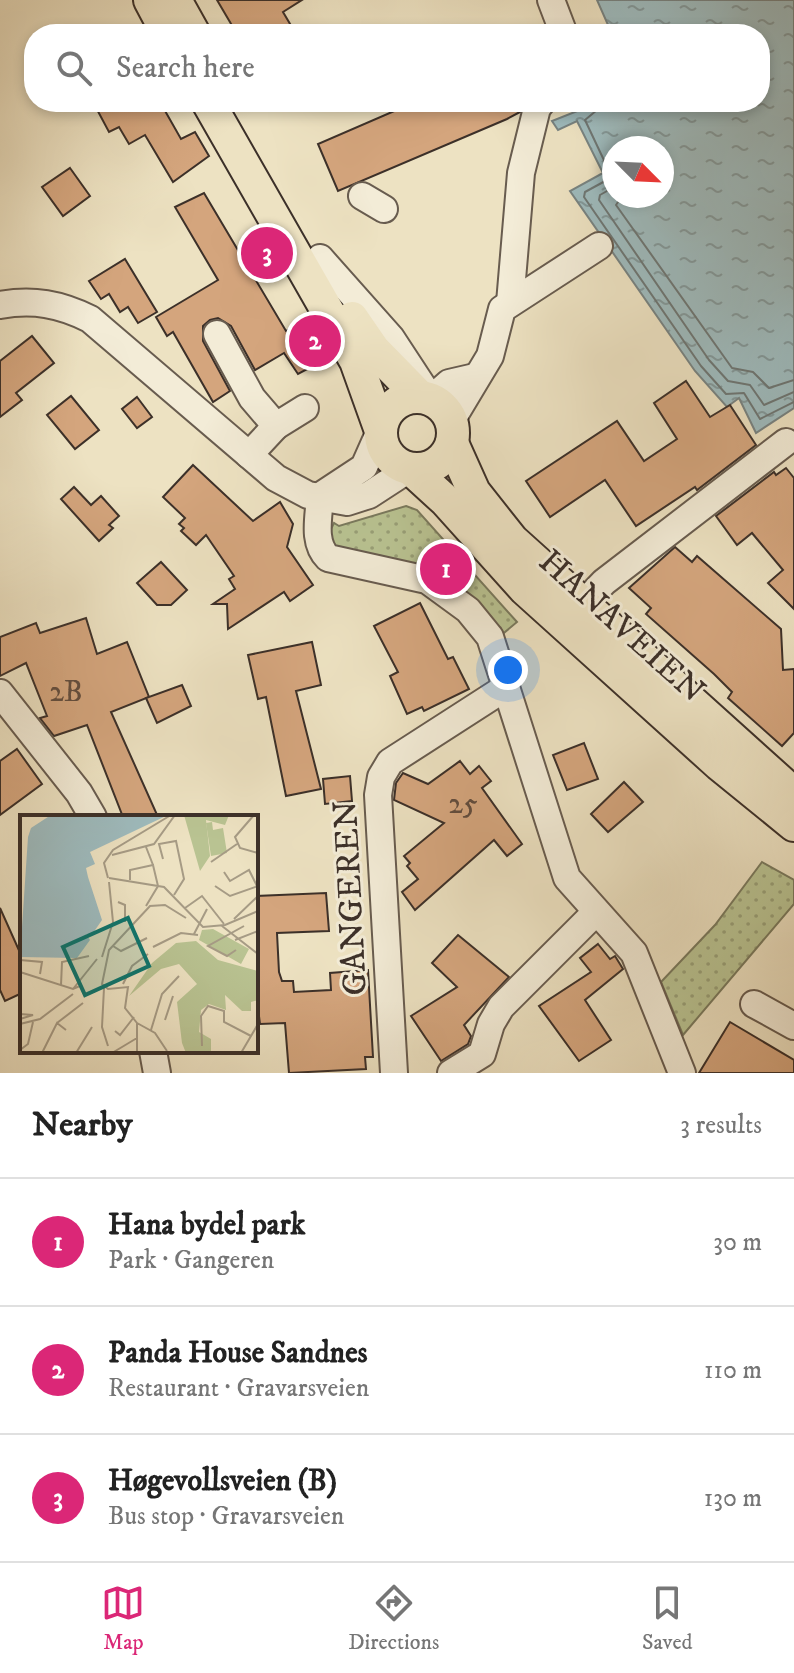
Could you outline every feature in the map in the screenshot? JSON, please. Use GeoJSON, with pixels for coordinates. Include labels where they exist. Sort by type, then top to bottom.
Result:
{"type":"FeatureCollection","features":[{"type":"Feature","properties":{"kind":"main road"},"geometry":{"type":"LineString","coordinates":[[150,0],[163,24]]}},
{"type":"Feature","properties":{"kind":"main road"},"geometry":{"type":"LineString","coordinates":[[175,0],[188,24]]}},
{"type":"Feature","properties":{"kind":"main road"},"geometry":{"type":"LineString","coordinates":[[214,112],[356,361],[385,452],[411,469],[433,466],[441,460],[439,415],[374,350],[349,314],[239,112]]}},
{"type":"Feature","properties":{"kind":"main road"},"geometry":{"type":"LineString","coordinates":[[380,430],[390,408],[399,401],[439,415]]}},
{"type":"Feature","properties":{"kind":"main road","name":"HANAVEIEN"},"geometry":{"type":"LineString","coordinates":[[439,415],[474,492],[491,516],[581,606],[794,794]]}},
{"type":"Feature","properties":{"kind":"main road","name":"HANAVEIEN"},"geometry":{"type":"LineString","coordinates":[[411,469],[446,501],[525,589],[719,764],[794,825]]}},
{"type":"Feature","properties":{"kind":"street"},"geometry":{"type":"LineString","coordinates":[[551,0],[560,24]]}},
{"type":"Feature","properties":{"kind":"street"},"geometry":{"type":"LineString","coordinates":[[558,0],[562,24]]}},
{"type":"Feature","properties":{"kind":"street"},"geometry":{"type":"LineString","coordinates":[[510,303],[521,173],[536,112]]}},
{"type":"Feature","properties":{"kind":"street"},"geometry":{"type":"LineString","coordinates":[[439,415],[490,356],[499,313],[599,246]]}},
{"type":"Feature","properties":{"kind":"street"},"geometry":{"type":"LineString","coordinates":[[0,305],[38,302],[66,307],[90,319],[283,483],[308,495],[347,502],[369,495],[411,469]]}},
{"type":"Feature","properties":{"kind":"street"},"geometry":{"type":"LineString","coordinates":[[217,334],[252,398],[276,426]]}},
{"type":"Feature","properties":{"kind":"street"},"geometry":{"type":"LineString","coordinates":[[249,455],[276,426],[305,408]]}},
{"type":"Feature","properties":{"kind":"street"},"geometry":{"type":"LineString","coordinates":[[320,496],[364,467],[380,430]]}},
{"type":"Feature","properties":{"kind":"street"},"geometry":{"type":"LineString","coordinates":[[581,606],[604,582],[786,442]]}},
{"type":"Feature","properties":{"kind":"street"},"geometry":{"type":"LineString","coordinates":[[320,496],[320,550],[338,562],[409,573],[446,591],[481,624],[490,637],[567,878],[634,953],[682,1073]]}},
{"type":"Feature","properties":{"kind":"street","name":"GANGEREN"},"geometry":{"type":"LineString","coordinates":[[394,1073],[378,795],[381,777],[390,762],[505,688]]}},
{"type":"Feature","properties":{"kind":"street"},"geometry":{"type":"LineString","coordinates":[[0,693],[79,793],[92,815]]}},
{"type":"Feature","properties":{"kind":"street"},"geometry":{"type":"LineString","coordinates":[[451,1073],[482,1054],[491,1024],[501,1007],[596,912]]}},
{"type":"Feature","properties":{"kind":"street"},"geometry":{"type":"LineString","coordinates":[[754,1004],[794,1026]]}},
{"type":"Feature","properties":{"kind":"street"},"geometry":{"type":"LineString","coordinates":[[153,1053],[157,1073]]}},
{"type":"Feature","properties":{"kind":"green space"},"geometry":{"type":"Polygon","coordinates":[[[406,506],[417,510],[517,622],[499,637],[482,613],[334,547],[330,531],[334,523],[339,526],[406,506]]]}},
{"type":"Feature","properties":{"kind":"green space"},"geometry":{"type":"Polygon","coordinates":[[[762,862],[794,880],[794,904],[683,1035],[661,982],[715,925],[762,862]]]}},
{"type":"Feature","properties":{"kind":"water"},"geometry":{"type":"Polygon","coordinates":[[[597,0],[794,0],[794,408],[756,433],[739,398],[727,407],[695,371],[570,191],[602,174],[602,208],[674,208],[674,136],[602,136],[602,171],[577,121],[558,130],[552,121],[575,112],[770,112],[770,24],[608,24],[597,0]]]}},
{"type":"Feature","properties":{"kind":"building"},"geometry":{"type":"Polygon","coordinates":[[[217,0],[302,0],[283,12],[290,24],[231,24],[217,0]]]}},
{"type":"Feature","properties":{"kind":"building"},"geometry":{"type":"Polygon","coordinates":[[[98,112],[166,112],[181,139],[195,132],[209,156],[173,182],[145,135],[129,144],[119,127],[109,132],[98,112]]]}},
{"type":"Feature","properties":{"kind":"building"},"geometry":{"type":"Polygon","coordinates":[[[392,112],[520,112],[338,191],[318,144],[392,112]]]}},
{"type":"Feature","properties":{"kind":"building"},"geometry":{"type":"Polygon","coordinates":[[[70,168],[90,196],[63,216],[42,187],[70,168]]]}},
{"type":"Feature","properties":{"kind":"building"},"geometry":{"type":"Polygon","coordinates":[[[204,193],[286,331],[308,318],[330,357],[298,374],[284,353],[255,370],[231,326],[218,318],[210,320],[203,326],[203,341],[230,391],[213,402],[173,332],[167,336],[156,317],[218,280],[175,207],[204,193]]]}},
{"type":"Feature","properties":{"kind":"building"},"geometry":{"type":"Polygon","coordinates":[[[125,259],[157,312],[138,323],[128,307],[120,312],[109,294],[101,299],[89,281],[125,259]]]}},
{"type":"Feature","properties":{"kind":"building"},"geometry":{"type":"Polygon","coordinates":[[[32,336],[54,363],[16,393],[22,400],[0,417],[0,361],[32,336]]]}},
{"type":"Feature","properties":{"kind":"building"},"geometry":{"type":"Polygon","coordinates":[[[686,381],[710,417],[730,405],[756,445],[697,490],[695,487],[636,526],[605,480],[550,517],[526,481],[617,421],[644,461],[677,439],[654,403],[686,381]]]}},
{"type":"Feature","properties":{"kind":"building"},"geometry":{"type":"Polygon","coordinates":[[[71,396],[99,430],[75,449],[47,415],[71,396]]]}},
{"type":"Feature","properties":{"kind":"building"},"geometry":{"type":"Polygon","coordinates":[[[137,397],[152,417],[137,428],[122,409],[137,397]]]}},
{"type":"Feature","properties":{"kind":"building"},"geometry":{"type":"Polygon","coordinates":[[[193,465],[253,521],[280,502],[293,524],[287,547],[313,585],[290,601],[284,592],[228,629],[227,604],[213,604],[235,589],[229,579],[234,576],[206,535],[196,545],[181,531],[184,528],[179,524],[185,518],[163,497],[193,465]]]}},
{"type":"Feature","properties":{"kind":"building"},"geometry":{"type":"Polygon","coordinates":[[[786,468],[794,478],[794,609],[768,583],[783,570],[752,533],[737,545],[716,516],[774,472],[776,475],[786,468]]]}},
{"type":"Feature","properties":{"kind":"building"},"geometry":{"type":"Polygon","coordinates":[[[74,487],[91,505],[101,496],[119,516],[109,525],[113,528],[99,541],[61,499],[74,487]]]}},
{"type":"Feature","properties":{"kind":"building"},"geometry":{"type":"Polygon","coordinates":[[[675,547],[692,562],[697,556],[781,629],[783,670],[794,669],[794,733],[782,746],[728,698],[732,692],[714,674],[646,614],[651,608],[629,588],[675,547]]]}},
{"type":"Feature","properties":{"kind":"building"},"geometry":{"type":"Polygon","coordinates":[[[161,562],[187,590],[171,605],[157,605],[137,583],[161,562]]]}},
{"type":"Feature","properties":{"kind":"building"},"geometry":{"type":"Polygon","coordinates":[[[420,603],[448,659],[453,657],[469,689],[424,711],[422,707],[407,714],[390,676],[398,672],[374,626],[420,603]]]}},
{"type":"Feature","properties":{"kind":"building"},"geometry":{"type":"Polygon","coordinates":[[[86,618],[97,654],[127,642],[149,697],[111,712],[157,815],[122,815],[87,725],[54,736],[40,718],[47,716],[26,663],[0,676],[0,637],[36,623],[40,633],[86,618]]]}},
{"type":"Feature","properties":{"kind":"building"},"geometry":{"type":"Polygon","coordinates":[[[312,642],[321,685],[296,691],[321,789],[286,796],[266,697],[258,699],[248,655],[312,642]]]}},
{"type":"Feature","properties":{"kind":"building"},"geometry":{"type":"Polygon","coordinates":[[[182,685],[191,706],[157,723],[146,698],[182,685]]]}},
{"type":"Feature","properties":{"kind":"building"},"geometry":{"type":"Polygon","coordinates":[[[584,743],[598,779],[567,790],[553,755],[584,743]]]}},
{"type":"Feature","properties":{"kind":"building"},"geometry":{"type":"Polygon","coordinates":[[[17,749],[42,784],[0,815],[0,761],[17,749]]]}},
{"type":"Feature","properties":{"kind":"building"},"geometry":{"type":"Polygon","coordinates":[[[460,761],[470,774],[479,766],[491,781],[482,788],[522,844],[507,856],[494,840],[415,910],[402,892],[418,879],[407,866],[410,863],[404,856],[444,823],[394,800],[396,783],[403,773],[428,784],[460,761]]]}},
{"type":"Feature","properties":{"kind":"building"},"geometry":{"type":"Polygon","coordinates":[[[350,776],[352,801],[325,804],[323,779],[350,776]]]}},
{"type":"Feature","properties":{"kind":"building"},"geometry":{"type":"Polygon","coordinates":[[[624,782],[643,802],[608,832],[591,814],[624,782]]]}},
{"type":"Feature","properties":{"kind":"building"},"geometry":{"type":"Polygon","coordinates":[[[326,893],[329,931],[277,933],[279,972],[282,981],[293,981],[294,992],[331,990],[330,973],[368,970],[373,1057],[365,1057],[366,1069],[289,1073],[285,1023],[260,1024],[258,896],[326,893]]]}},
{"type":"Feature","properties":{"kind":"building"},"geometry":{"type":"Polygon","coordinates":[[[0,908],[20,953],[20,994],[5,1001],[0,990],[0,908]]]}},
{"type":"Feature","properties":{"kind":"building"},"geometry":{"type":"Polygon","coordinates":[[[458,935],[509,977],[464,1025],[471,1036],[468,1044],[441,1061],[411,1016],[457,987],[432,963],[458,935]]]}},
{"type":"Feature","properties":{"kind":"building"},"geometry":{"type":"Polygon","coordinates":[[[598,944],[610,959],[615,956],[623,969],[585,1000],[611,1040],[579,1061],[539,1006],[591,972],[580,958],[598,944]]]}},
{"type":"Feature","properties":{"kind":"building"},"geometry":{"type":"Polygon","coordinates":[[[730,1022],[794,1060],[794,1073],[699,1073],[730,1022]]]}},
{"type":"Feature","properties":{"kind":"place","name":"Høgevollsveien (B)"},"geometry":{"type":"Point","coordinates":[267,253]}},
{"type":"Feature","properties":{"kind":"place","name":"Panda House Sandnes"},"geometry":{"type":"Point","coordinates":[315,341]}},
{"type":"Feature","properties":{"kind":"place","name":"Hana bydel park"},"geometry":{"type":"Point","coordinates":[446,569]}}]}
